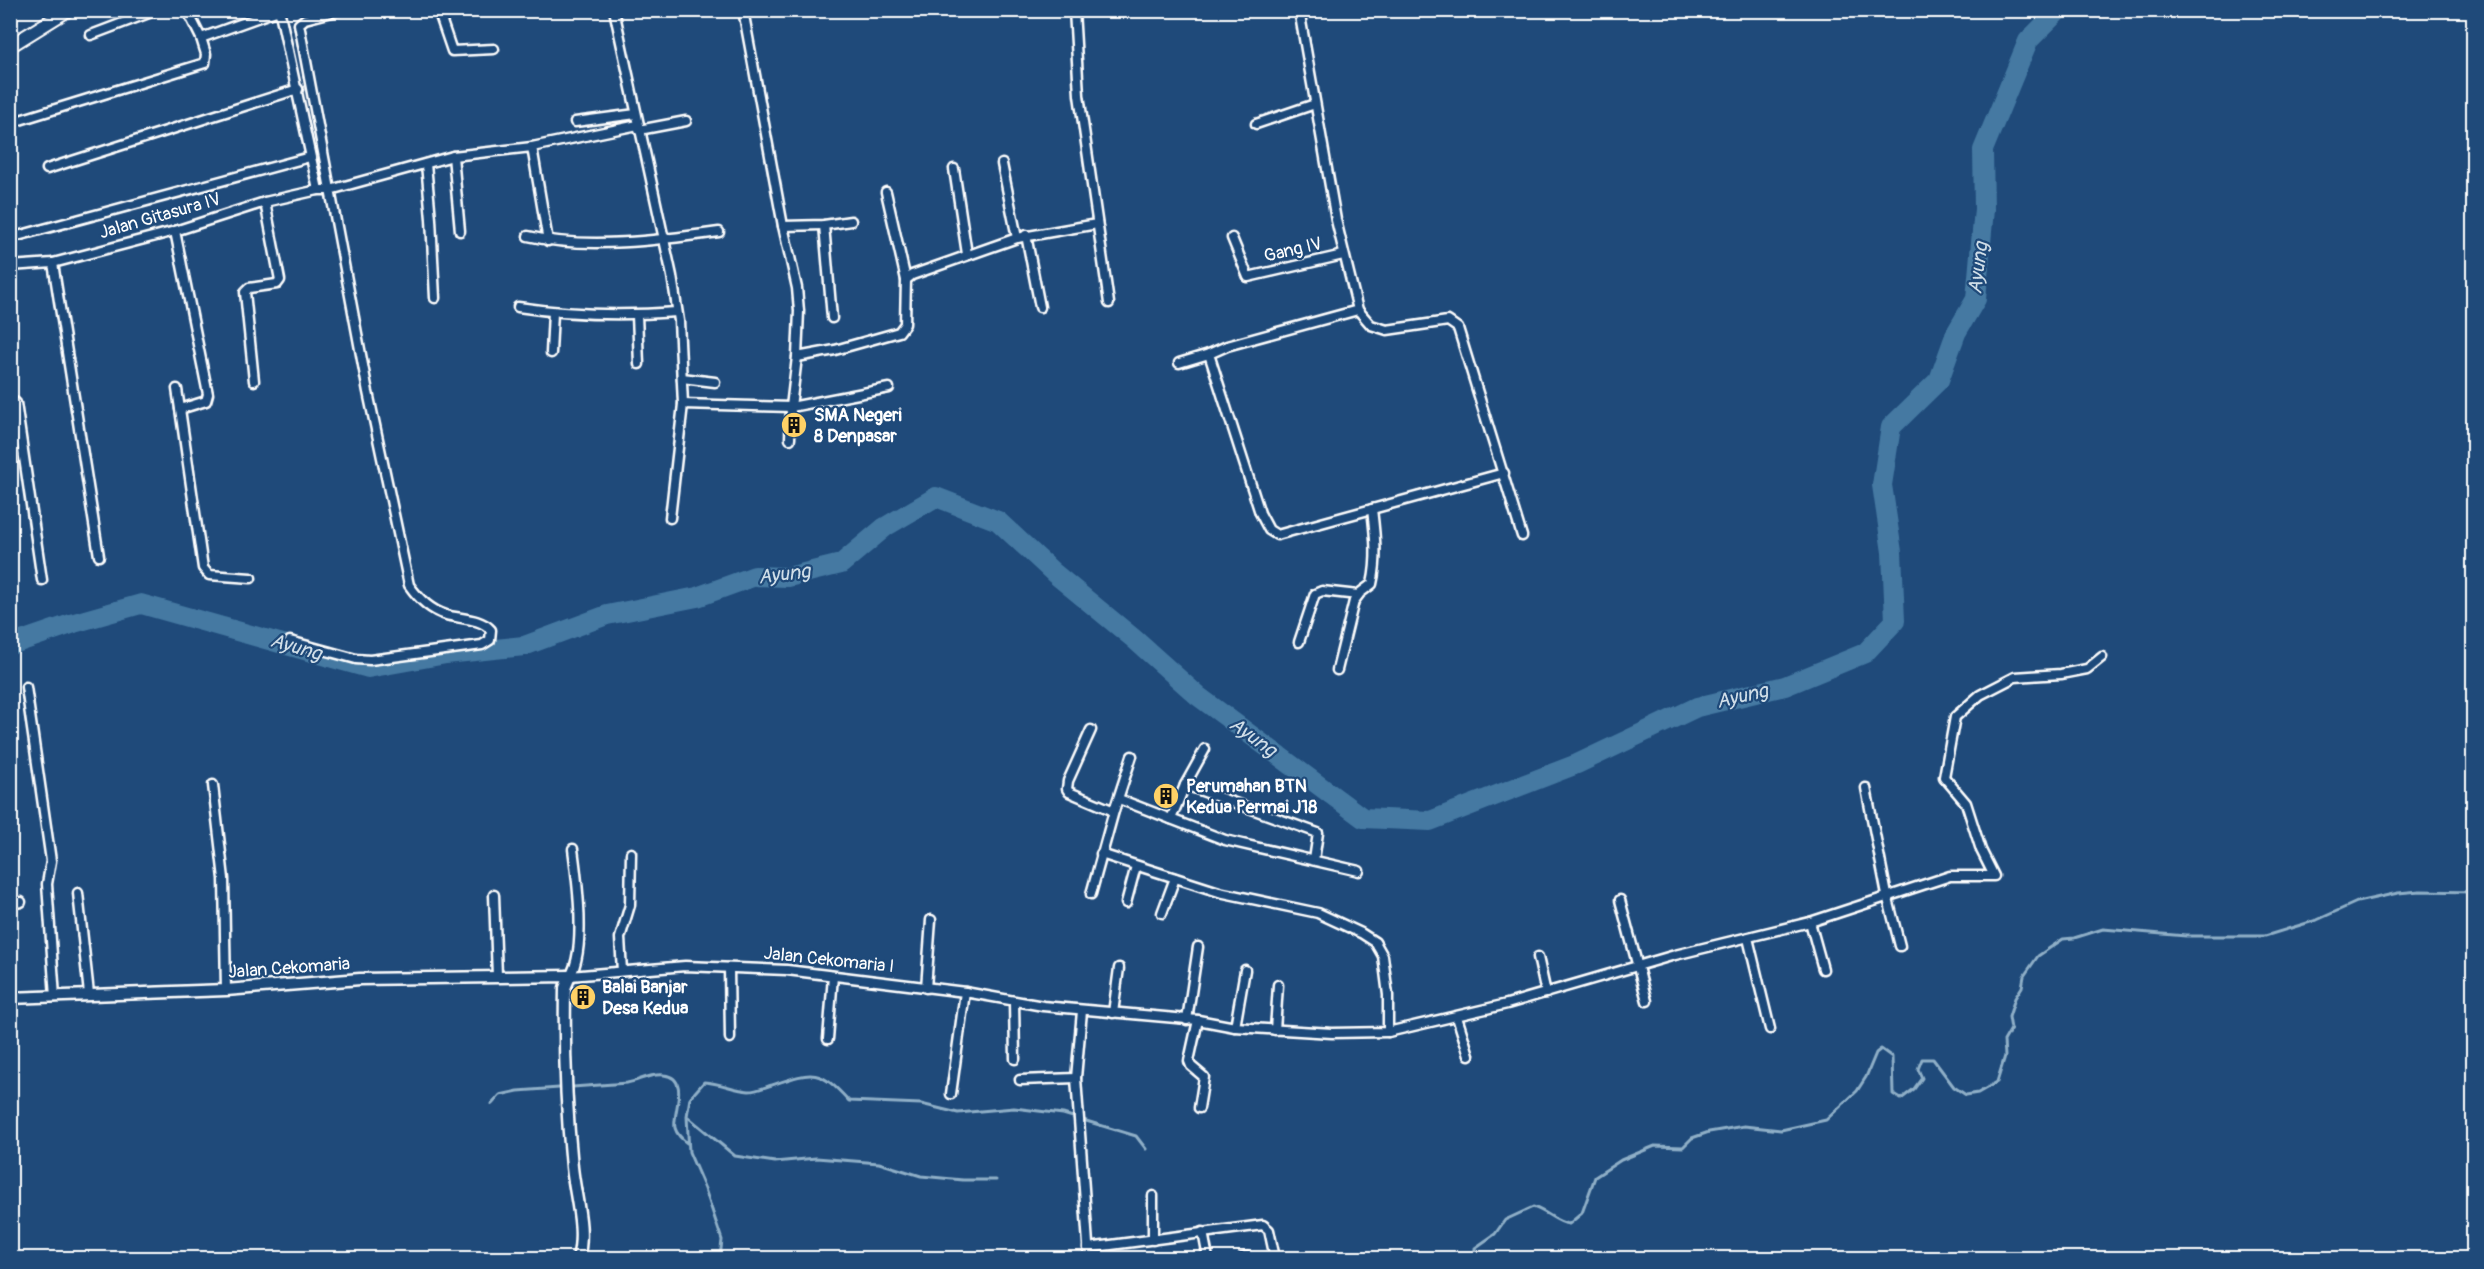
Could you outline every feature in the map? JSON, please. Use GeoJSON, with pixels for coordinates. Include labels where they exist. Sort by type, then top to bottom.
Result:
{"type":"FeatureCollection","features":[{"type":"Feature","properties":{"kind":"main road"},"geometry":{"type":"LineString","coordinates":[[10,46],[68,10]]}},
{"type":"Feature","properties":{"kind":"street"},"geometry":{"type":"LineString","coordinates":[[91,35],[157,10]]}},
{"type":"Feature","properties":{"kind":"street"},"geometry":{"type":"LineString","coordinates":[[10,123],[205,63],[206,54],[201,38],[187,10]]}},
{"type":"Feature","properties":{"kind":"street"},"geometry":{"type":"LineString","coordinates":[[290,641],[356,659],[370,660],[482,645],[490,640],[491,630],[487,625],[432,609],[409,585],[368,392],[299,24],[305,19],[340,10]]}},
{"type":"Feature","properties":{"kind":"street"},"geometry":{"type":"LineString","coordinates":[[438,10],[452,51],[494,49]]}},
{"type":"Feature","properties":{"kind":"street"},"geometry":{"type":"LineString","coordinates":[[614,10],[672,276],[677,312],[683,404],[670,518]]}},
{"type":"Feature","properties":{"kind":"street"},"geometry":{"type":"LineString","coordinates":[[744,10],[783,226],[797,288],[798,357],[791,407],[790,439]]}},
{"type":"Feature","properties":{"kind":"street"},"geometry":{"type":"LineString","coordinates":[[1074,10],[1079,94],[1109,303]]}},
{"type":"Feature","properties":{"kind":"street"},"geometry":{"type":"LineString","coordinates":[[201,38],[276,11],[283,18],[318,190]]}},
{"type":"Feature","properties":{"kind":"street"},"geometry":{"type":"LineString","coordinates":[[1299,11],[1344,255],[1358,310],[1371,325],[1387,330],[1448,321],[1458,328],[1522,536]]}},
{"type":"Feature","properties":{"kind":"street"},"geometry":{"type":"LineString","coordinates":[[47,169],[298,89]]}},
{"type":"Feature","properties":{"kind":"street"},"geometry":{"type":"LineString","coordinates":[[1256,124],[1315,104]]}},
{"type":"Feature","properties":{"kind":"street"},"geometry":{"type":"LineString","coordinates":[[575,122],[636,114]]}},
{"type":"Feature","properties":{"kind":"street","name":"Jalan Gitasura IV"},"geometry":{"type":"LineString","coordinates":[[10,266],[53,263],[175,231],[265,202],[318,190],[330,190],[453,156],[532,147],[686,121]]}},
{"type":"Feature","properties":{"kind":"street"},"geometry":{"type":"LineString","coordinates":[[532,147],[548,241]]}},
{"type":"Feature","properties":{"kind":"street"},"geometry":{"type":"LineString","coordinates":[[453,156],[460,231]]}},
{"type":"Feature","properties":{"kind":"street"},"geometry":{"type":"LineString","coordinates":[[10,238],[310,157]]}},
{"type":"Feature","properties":{"kind":"street"},"geometry":{"type":"LineString","coordinates":[[426,164],[435,298]]}},
{"type":"Feature","properties":{"kind":"street"},"geometry":{"type":"LineString","coordinates":[[1002,164],[1040,307]]}},
{"type":"Feature","properties":{"kind":"street"},"geometry":{"type":"LineString","coordinates":[[954,170],[967,254]]}},
{"type":"Feature","properties":{"kind":"street"},"geometry":{"type":"LineString","coordinates":[[798,357],[835,350],[899,332],[905,324],[906,279],[886,192]]}},
{"type":"Feature","properties":{"kind":"street"},"geometry":{"type":"LineString","coordinates":[[254,381],[245,292],[249,288],[277,284],[280,280],[265,202]]}},
{"type":"Feature","properties":{"kind":"street"},"geometry":{"type":"LineString","coordinates":[[783,226],[824,225],[851,221]]}},
{"type":"Feature","properties":{"kind":"street"},"geometry":{"type":"LineString","coordinates":[[906,279],[967,254],[1022,236],[1097,224]]}},
{"type":"Feature","properties":{"kind":"street"},"geometry":{"type":"LineString","coordinates":[[824,225],[832,318]]}},
{"type":"Feature","properties":{"kind":"street"},"geometry":{"type":"LineString","coordinates":[[175,231],[208,398],[206,401],[180,408]]}},
{"type":"Feature","properties":{"kind":"street"},"geometry":{"type":"LineString","coordinates":[[528,236],[548,241],[663,240],[719,232]]}},
{"type":"Feature","properties":{"kind":"street","name":"Gang IV"},"geometry":{"type":"LineString","coordinates":[[1232,238],[1246,275],[1250,277],[1344,255]]}},
{"type":"Feature","properties":{"kind":"street"},"geometry":{"type":"LineString","coordinates":[[53,263],[99,556]]}},
{"type":"Feature","properties":{"kind":"street"},"geometry":{"type":"LineString","coordinates":[[518,307],[553,312],[637,315],[677,312]]}},
{"type":"Feature","properties":{"kind":"street"},"geometry":{"type":"LineString","coordinates":[[1179,363],[1227,346],[1358,310]]}},
{"type":"Feature","properties":{"kind":"street"},"geometry":{"type":"LineString","coordinates":[[551,353],[553,312]]}},
{"type":"Feature","properties":{"kind":"street"},"geometry":{"type":"LineString","coordinates":[[637,315],[639,364]]}},
{"type":"Feature","properties":{"kind":"street"},"geometry":{"type":"LineString","coordinates":[[1209,354],[1260,513],[1269,530],[1276,535],[1504,473]]}},
{"type":"Feature","properties":{"kind":"street"},"geometry":{"type":"LineString","coordinates":[[682,378],[715,382]]}},
{"type":"Feature","properties":{"kind":"street"},"geometry":{"type":"LineString","coordinates":[[683,404],[791,407],[889,388]]}},
{"type":"Feature","properties":{"kind":"street"},"geometry":{"type":"LineString","coordinates":[[177,389],[205,573],[251,578]]}},
{"type":"Feature","properties":{"kind":"street"},"geometry":{"type":"LineString","coordinates":[[10,399],[15,403],[42,580]]}},
{"type":"Feature","properties":{"kind":"street"},"geometry":{"type":"LineString","coordinates":[[1337,670],[1354,601],[1372,584],[1375,572],[1377,555],[1372,509]]}},
{"type":"Feature","properties":{"kind":"street"},"geometry":{"type":"LineString","coordinates":[[1299,642],[1315,594],[1322,591],[1358,595]]}},
{"type":"Feature","properties":{"kind":"street","name":"Jalan Cekomaria I"},"geometry":{"type":"LineString","coordinates":[[570,976],[674,967],[787,970],[965,992],[1082,1011],[1198,1020],[1235,1027],[1332,1033],[1388,1032],[1457,1017],[1637,966],[1810,922],[1950,876],[1994,876],[1982,850],[1966,802],[1944,777],[1955,717],[1980,695],[2015,677],[2061,674],[2087,669],[2102,657]]}},
{"type":"Feature","properties":{"kind":"street"},"geometry":{"type":"LineString","coordinates":[[26,687],[51,861],[47,884],[55,997]]}},
{"type":"Feature","properties":{"kind":"street"},"geometry":{"type":"LineString","coordinates":[[1091,730],[1068,781],[1067,789],[1069,792],[1113,811]]}},
{"type":"Feature","properties":{"kind":"street"},"geometry":{"type":"LineString","coordinates":[[1170,819],[1205,748]]}},
{"type":"Feature","properties":{"kind":"street"},"geometry":{"type":"LineString","coordinates":[[1091,894],[1113,811],[1132,756]]}},
{"type":"Feature","properties":{"kind":"street"},"geometry":{"type":"LineString","coordinates":[[213,785],[225,900],[226,990]]}},
{"type":"Feature","properties":{"kind":"street"},"geometry":{"type":"LineString","coordinates":[[1185,785],[1318,833],[1314,860]]}},
{"type":"Feature","properties":{"kind":"street"},"geometry":{"type":"LineString","coordinates":[[1866,788],[1887,896],[1900,946]]}},
{"type":"Feature","properties":{"kind":"street"},"geometry":{"type":"LineString","coordinates":[[1119,799],[1225,840],[1359,871]]}},
{"type":"Feature","properties":{"kind":"street"},"geometry":{"type":"LineString","coordinates":[[573,849],[579,904],[578,955],[576,966],[565,988],[566,1084],[572,1168],[580,1224],[578,1258]]}},
{"type":"Feature","properties":{"kind":"street"},"geometry":{"type":"LineString","coordinates":[[622,971],[620,938],[630,905],[631,853]]}},
{"type":"Feature","properties":{"kind":"street"},"geometry":{"type":"LineString","coordinates":[[1101,854],[1219,892],[1318,913],[1375,942],[1383,956],[1386,976],[1388,1032]]}},
{"type":"Feature","properties":{"kind":"street"},"geometry":{"type":"LineString","coordinates":[[1126,903],[1136,866]]}},
{"type":"Feature","properties":{"kind":"street"},"geometry":{"type":"LineString","coordinates":[[1162,913],[1175,878]]}},
{"type":"Feature","properties":{"kind":"street"},"geometry":{"type":"LineString","coordinates":[[78,893],[89,994]]}},
{"type":"Feature","properties":{"kind":"street"},"geometry":{"type":"LineString","coordinates":[[494,895],[497,976]]}},
{"type":"Feature","properties":{"kind":"street"},"geometry":{"type":"LineString","coordinates":[[1620,900],[1647,1001]]}},
{"type":"Feature","properties":{"kind":"street"},"geometry":{"type":"LineString","coordinates":[[10,904],[21,902]]}},
{"type":"Feature","properties":{"kind":"street"},"geometry":{"type":"LineString","coordinates":[[926,988],[931,920]]}},
{"type":"Feature","properties":{"kind":"street"},"geometry":{"type":"LineString","coordinates":[[1810,922],[1823,969]]}},
{"type":"Feature","properties":{"kind":"street"},"geometry":{"type":"LineString","coordinates":[[1748,938],[1770,1029]]}},
{"type":"Feature","properties":{"kind":"street"},"geometry":{"type":"LineString","coordinates":[[1187,1020],[1198,947]]}},
{"type":"Feature","properties":{"kind":"street"},"geometry":{"type":"LineString","coordinates":[[1538,957],[1546,993]]}},
{"type":"Feature","properties":{"kind":"street"},"geometry":{"type":"LineString","coordinates":[[729,968],[730,1038]]}},
{"type":"Feature","properties":{"kind":"street"},"geometry":{"type":"LineString","coordinates":[[1113,1013],[1119,968]]}},
{"type":"Feature","properties":{"kind":"street"},"geometry":{"type":"LineString","coordinates":[[1235,1027],[1245,970]]}},
{"type":"Feature","properties":{"kind":"street","name":"Jalan Cekomaria"},"geometry":{"type":"LineString","coordinates":[[10,998],[226,990],[360,979],[570,976]]}},
{"type":"Feature","properties":{"kind":"street"},"geometry":{"type":"LineString","coordinates":[[828,1039],[833,976]]}},
{"type":"Feature","properties":{"kind":"street"},"geometry":{"type":"LineString","coordinates":[[1275,1030],[1278,985]]}},
{"type":"Feature","properties":{"kind":"street"},"geometry":{"type":"LineString","coordinates":[[951,1094],[965,992]]}},
{"type":"Feature","properties":{"kind":"street"},"geometry":{"type":"LineString","coordinates":[[1014,1001],[1015,1059]]}},
{"type":"Feature","properties":{"kind":"street"},"geometry":{"type":"LineString","coordinates":[[1082,1011],[1076,1078],[1078,1133],[1089,1258]]}},
{"type":"Feature","properties":{"kind":"street"},"geometry":{"type":"LineString","coordinates":[[1457,1017],[1469,1054]]}},
{"type":"Feature","properties":{"kind":"street"},"geometry":{"type":"LineString","coordinates":[[1198,1020],[1189,1061],[1191,1066],[1204,1077],[1199,1108]]}},
{"type":"Feature","properties":{"kind":"street"},"geometry":{"type":"LineString","coordinates":[[1020,1080],[1076,1078]]}},
{"type":"Feature","properties":{"kind":"street"},"geometry":{"type":"LineString","coordinates":[[1153,1196],[1153,1240]]}},
{"type":"Feature","properties":{"kind":"street"},"geometry":{"type":"LineString","coordinates":[[1088,1248],[1265,1226],[1269,1230],[1275,1258]]}},
{"type":"Feature","properties":{"kind":"street"},"geometry":{"type":"LineString","coordinates":[[1203,1232],[1208,1258]]}},
{"type":"Feature","properties":{"kind":"waterway","name":"Ayung"},"geometry":{"type":"LineString","coordinates":[[10,645],[74,623],[141,604],[368,668],[446,654],[524,646],[607,615],[697,597],[755,576],[788,577],[841,564],[885,527],[936,497],[998,521],[1054,573],[1133,638],[1198,696],[1363,818],[1430,821],[1577,764],[1697,707],[1785,686],[1865,653],[1895,621],[1892,552],[1882,485],[1891,427],[1939,380],[1956,333],[1976,299],[1984,209],[1983,150],[2028,41],[2059,10]]}},
{"type":"Feature","properties":{"kind":"waterway"},"geometry":{"type":"LineString","coordinates":[[1475,1258],[1475,1248],[1495,1234],[1505,1220],[1533,1207],[1569,1224],[1582,1213],[1595,1177],[1621,1160],[1655,1146],[1683,1147],[1692,1138],[1709,1132],[1744,1126],[1781,1130],[1826,1120],[1857,1091],[1876,1053],[1881,1049],[1892,1057],[1893,1094],[1901,1099],[1914,1089],[1922,1078],[1918,1069],[1922,1059],[1933,1059],[1954,1087],[1966,1095],[1978,1093],[1997,1082],[2005,1056],[2004,1041],[2011,1029],[2009,1017],[2015,998],[2022,987],[2024,976],[2038,956],[2063,939],[2103,929],[2186,936],[2265,936],[2317,920],[2357,902],[2398,893],[2474,892]]}},
{"type":"Feature","properties":{"kind":"waterway"},"geometry":{"type":"LineString","coordinates":[[492,1104],[500,1095],[518,1091],[627,1083],[650,1076],[664,1075],[677,1082],[679,1089],[675,1128],[678,1135],[687,1143]]}},
{"type":"Feature","properties":{"kind":"waterway"},"geometry":{"type":"LineString","coordinates":[[720,1258],[722,1240],[705,1189],[689,1152],[687,1116],[690,1098],[704,1082],[749,1091],[797,1077],[815,1075],[830,1083],[849,1101],[921,1104],[958,1113],[1014,1108],[1063,1114],[1136,1136],[1146,1149]]}},
{"type":"Feature","properties":{"kind":"waterway"},"geometry":{"type":"LineString","coordinates":[[688,1117],[735,1156],[775,1162],[816,1158],[879,1163],[921,1176],[996,1180]]}},
{"type":"Feature","properties":{"kind":"place","name":"SMA Negeri 8 Denpasar"},"geometry":{"type":"Point","coordinates":[794,425]}},
{"type":"Feature","properties":{"kind":"place","name":"Perumahan BTN Kedua Permai J18"},"geometry":{"type":"Point","coordinates":[1166,796]}},
{"type":"Feature","properties":{"kind":"place","name":"Balai Banjar Desa Kedua"},"geometry":{"type":"Point","coordinates":[583,997]}}]}
